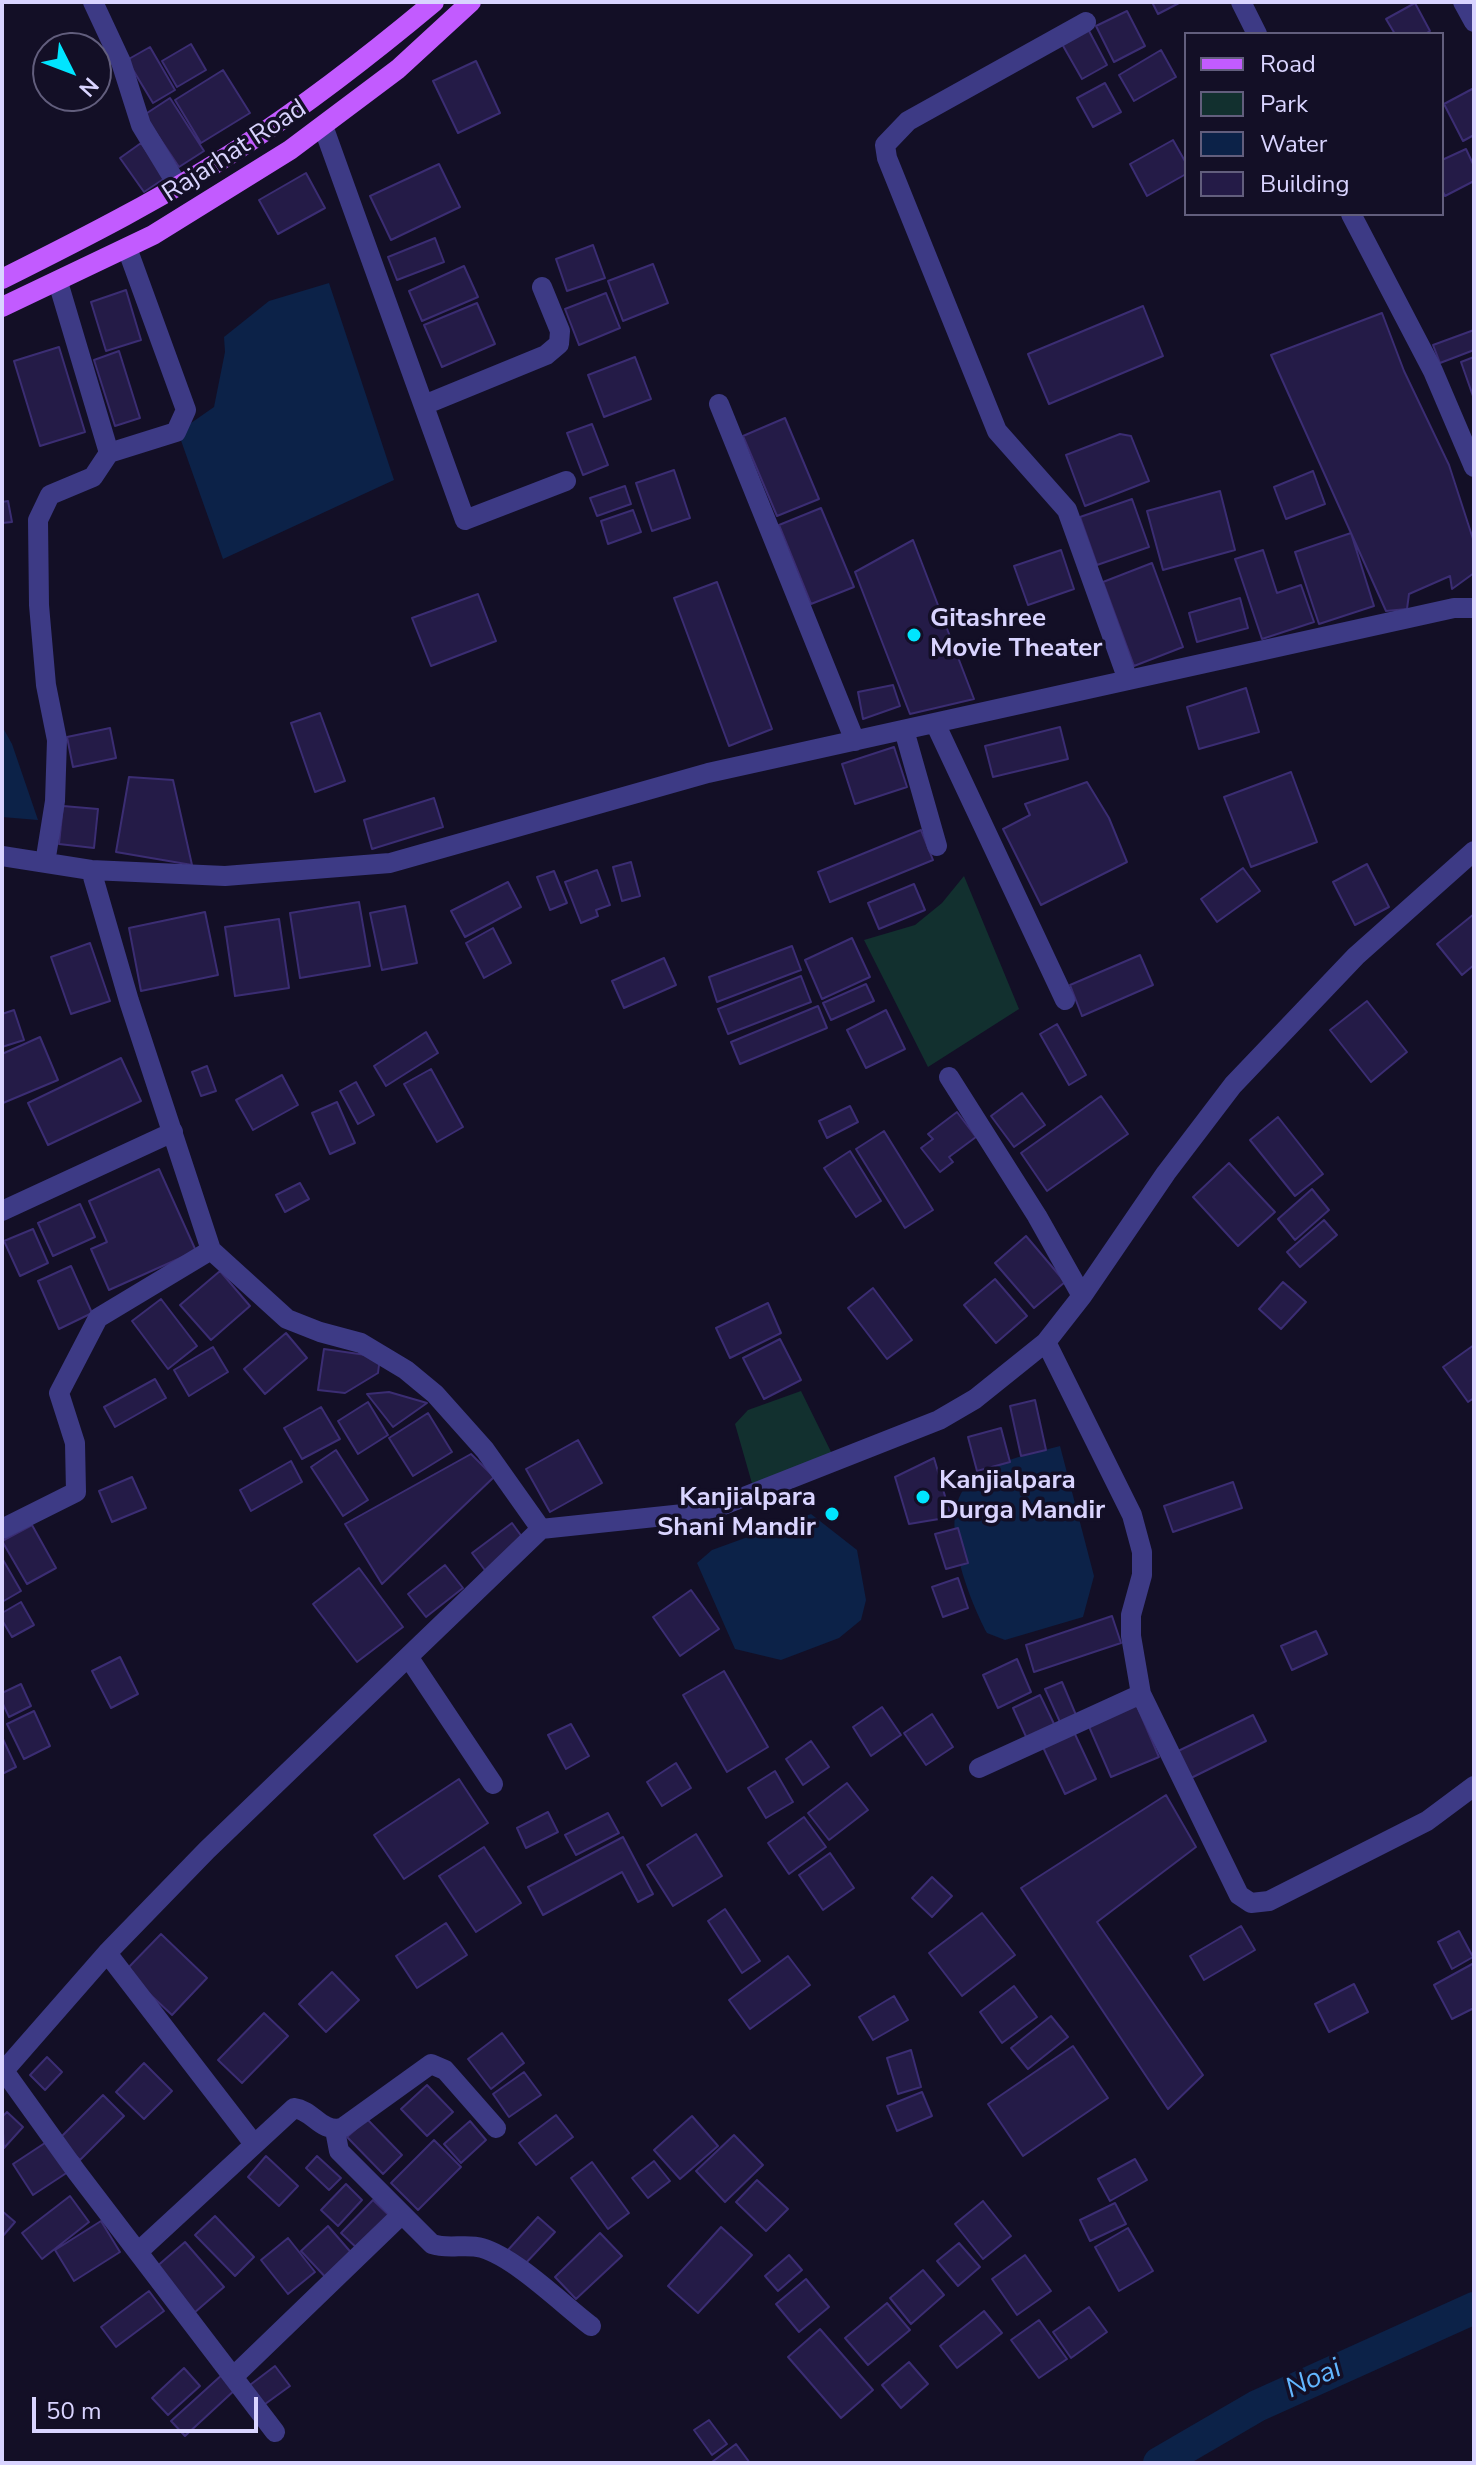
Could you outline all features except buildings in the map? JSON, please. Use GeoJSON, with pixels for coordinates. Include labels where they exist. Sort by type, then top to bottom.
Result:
{"type":"FeatureCollection","features":[{"type":"Feature","properties":{"kind":"main road","name":"Rajarhat Road"},"geometry":{"type":"LineString","coordinates":[[2,279],[178,186],[244,145],[376,50],[434,2]]}},
{"type":"Feature","properties":{"kind":"main road","name":"Rajarhat Road"},"geometry":{"type":"LineString","coordinates":[[2,307],[127,248],[218,195],[323,126],[398,69],[471,2]]}},
{"type":"Feature","properties":{"kind":"street"},"geometry":{"type":"LineString","coordinates":[[93,2],[121,62],[141,125],[178,186]]}},
{"type":"Feature","properties":{"kind":"street"},"geometry":{"type":"LineString","coordinates":[[1241,2],[1256,32]]}},
{"type":"Feature","properties":{"kind":"street"},"geometry":{"type":"LineString","coordinates":[[1463,2],[1474,22]]}},
{"type":"Feature","properties":{"kind":"street"},"geometry":{"type":"LineString","coordinates":[[1086,22],[908,121],[885,145],[887,158],[997,431],[1067,510],[1128,680]]}},
{"type":"Feature","properties":{"kind":"street"},"geometry":{"type":"LineString","coordinates":[[323,126],[465,520],[566,481]]}},
{"type":"Feature","properties":{"kind":"street"},"geometry":{"type":"LineString","coordinates":[[1352,216],[1433,371],[1474,467]]}},
{"type":"Feature","properties":{"kind":"street"},"geometry":{"type":"LineString","coordinates":[[45,863],[55,801],[57,740],[45,672],[39,605],[38,520],[50,495],[93,477],[109,453],[176,432],[186,410],[127,248]]}},
{"type":"Feature","properties":{"kind":"street"},"geometry":{"type":"LineString","coordinates":[[58,282],[109,453]]}},
{"type":"Feature","properties":{"kind":"street"},"geometry":{"type":"LineString","coordinates":[[424,405],[546,355],[559,344],[560,331],[542,287]]}},
{"type":"Feature","properties":{"kind":"street"},"geometry":{"type":"LineString","coordinates":[[719,404],[855,741]]}},
{"type":"Feature","properties":{"kind":"street"},"geometry":{"type":"LineString","coordinates":[[2,856],[91,870],[225,876],[390,863],[708,773],[1454,608],[1474,608]]}},
{"type":"Feature","properties":{"kind":"street"},"geometry":{"type":"LineString","coordinates":[[935,723],[1065,1000]]}},
{"type":"Feature","properties":{"kind":"street"},"geometry":{"type":"LineString","coordinates":[[904,730],[937,846]]}},
{"type":"Feature","properties":{"kind":"street"},"geometry":{"type":"LineString","coordinates":[[275,2432],[3,2070],[107,1953],[207,1850],[541,1529],[693,1513],[726,1504],[939,1420],[975,1399],[1046,1342],[1082,1296],[1166,1173],[1233,1085],[1356,956],[1474,851]]}},
{"type":"Feature","properties":{"kind":"street"},"geometry":{"type":"LineString","coordinates":[[91,870],[129,1001],[211,1250],[287,1319],[361,1343],[406,1370],[435,1394],[485,1450],[541,1529]]}},
{"type":"Feature","properties":{"kind":"street"},"geometry":{"type":"LineString","coordinates":[[949,1077],[1037,1216],[1082,1296]]}},
{"type":"Feature","properties":{"kind":"street"},"geometry":{"type":"LineString","coordinates":[[2,1211],[173,1132]]}},
{"type":"Feature","properties":{"kind":"street"},"geometry":{"type":"LineString","coordinates":[[2,1529],[76,1492],[75,1443],[59,1393],[98,1318],[211,1250]]}},
{"type":"Feature","properties":{"kind":"street"},"geometry":{"type":"LineString","coordinates":[[1046,1342],[1132,1515],[1142,1552],[1142,1575],[1131,1615],[1131,1636],[1141,1694],[1239,1895],[1251,1903],[1269,1901],[1427,1821],[1474,1786]]}},
{"type":"Feature","properties":{"kind":"street"},"geometry":{"type":"LineString","coordinates":[[409,1658],[493,1784]]}},
{"type":"Feature","properties":{"kind":"street"},"geometry":{"type":"LineString","coordinates":[[979,1768],[1141,1694]]}},
{"type":"Feature","properties":{"kind":"street"},"geometry":{"type":"LineString","coordinates":[[107,1953],[254,2144]]}},
{"type":"Feature","properties":{"kind":"street"},"geometry":{"type":"LineString","coordinates":[[139,2251],[294,2108],[300,2108],[327,2128],[342,2128],[431,2064],[445,2070],[496,2128]]}},
{"type":"Feature","properties":{"kind":"street"},"geometry":{"type":"LineString","coordinates":[[335,2130],[339,2151],[432,2244],[445,2248],[480,2247],[503,2257],[591,2326]]}},
{"type":"Feature","properties":{"kind":"street"},"geometry":{"type":"LineString","coordinates":[[233,2377],[402,2214]]}},
{"type":"Feature","properties":{"kind":"green space"},"geometry":{"type":"Polygon","coordinates":[[[964,876],[1019,1009],[928,1067],[864,940],[915,925],[942,903],[964,876]]]}},
{"type":"Feature","properties":{"kind":"green space"},"geometry":{"type":"Polygon","coordinates":[[[801,1391],[837,1464],[755,1494],[735,1424],[748,1410],[801,1391]]]}},
{"type":"Feature","properties":{"kind":"water"},"geometry":{"type":"Polygon","coordinates":[[[329,283],[394,480],[223,559],[178,432],[214,407],[225,352],[224,337],[269,301],[329,283]]]}},
{"type":"Feature","properties":{"kind":"water"},"geometry":{"type":"Polygon","coordinates":[[[2,726],[12,744],[38,820],[2,817],[2,726]]]}},
{"type":"Feature","properties":{"kind":"water"},"geometry":{"type":"Polygon","coordinates":[[[1060,1446],[1094,1576],[1083,1617],[1005,1640],[987,1633],[964,1579],[955,1536],[959,1497],[969,1483],[989,1469],[1012,1459],[1060,1446]]]}},
{"type":"Feature","properties":{"kind":"water"},"geometry":{"type":"Polygon","coordinates":[[[811,1514],[857,1550],[866,1600],[861,1620],[839,1638],[781,1660],[735,1649],[697,1563],[712,1550],[811,1514]]]}},
{"type":"Feature","properties":{"kind":"waterway","name":"Noai"},"geometry":{"type":"LineString","coordinates":[[1159,2463],[1257,2406],[1474,2308]]}},
{"type":"Feature","properties":{"kind":"place","name":"Gitashree Movie Theater"},"geometry":{"type":"Point","coordinates":[914,635]}},
{"type":"Feature","properties":{"kind":"place","name":"Kanjialpara Durga Mandir"},"geometry":{"type":"Point","coordinates":[923,1497]}},
{"type":"Feature","properties":{"kind":"place","name":"Kanjialpara Shani Mandir"},"geometry":{"type":"Point","coordinates":[832,1514]}}]}
